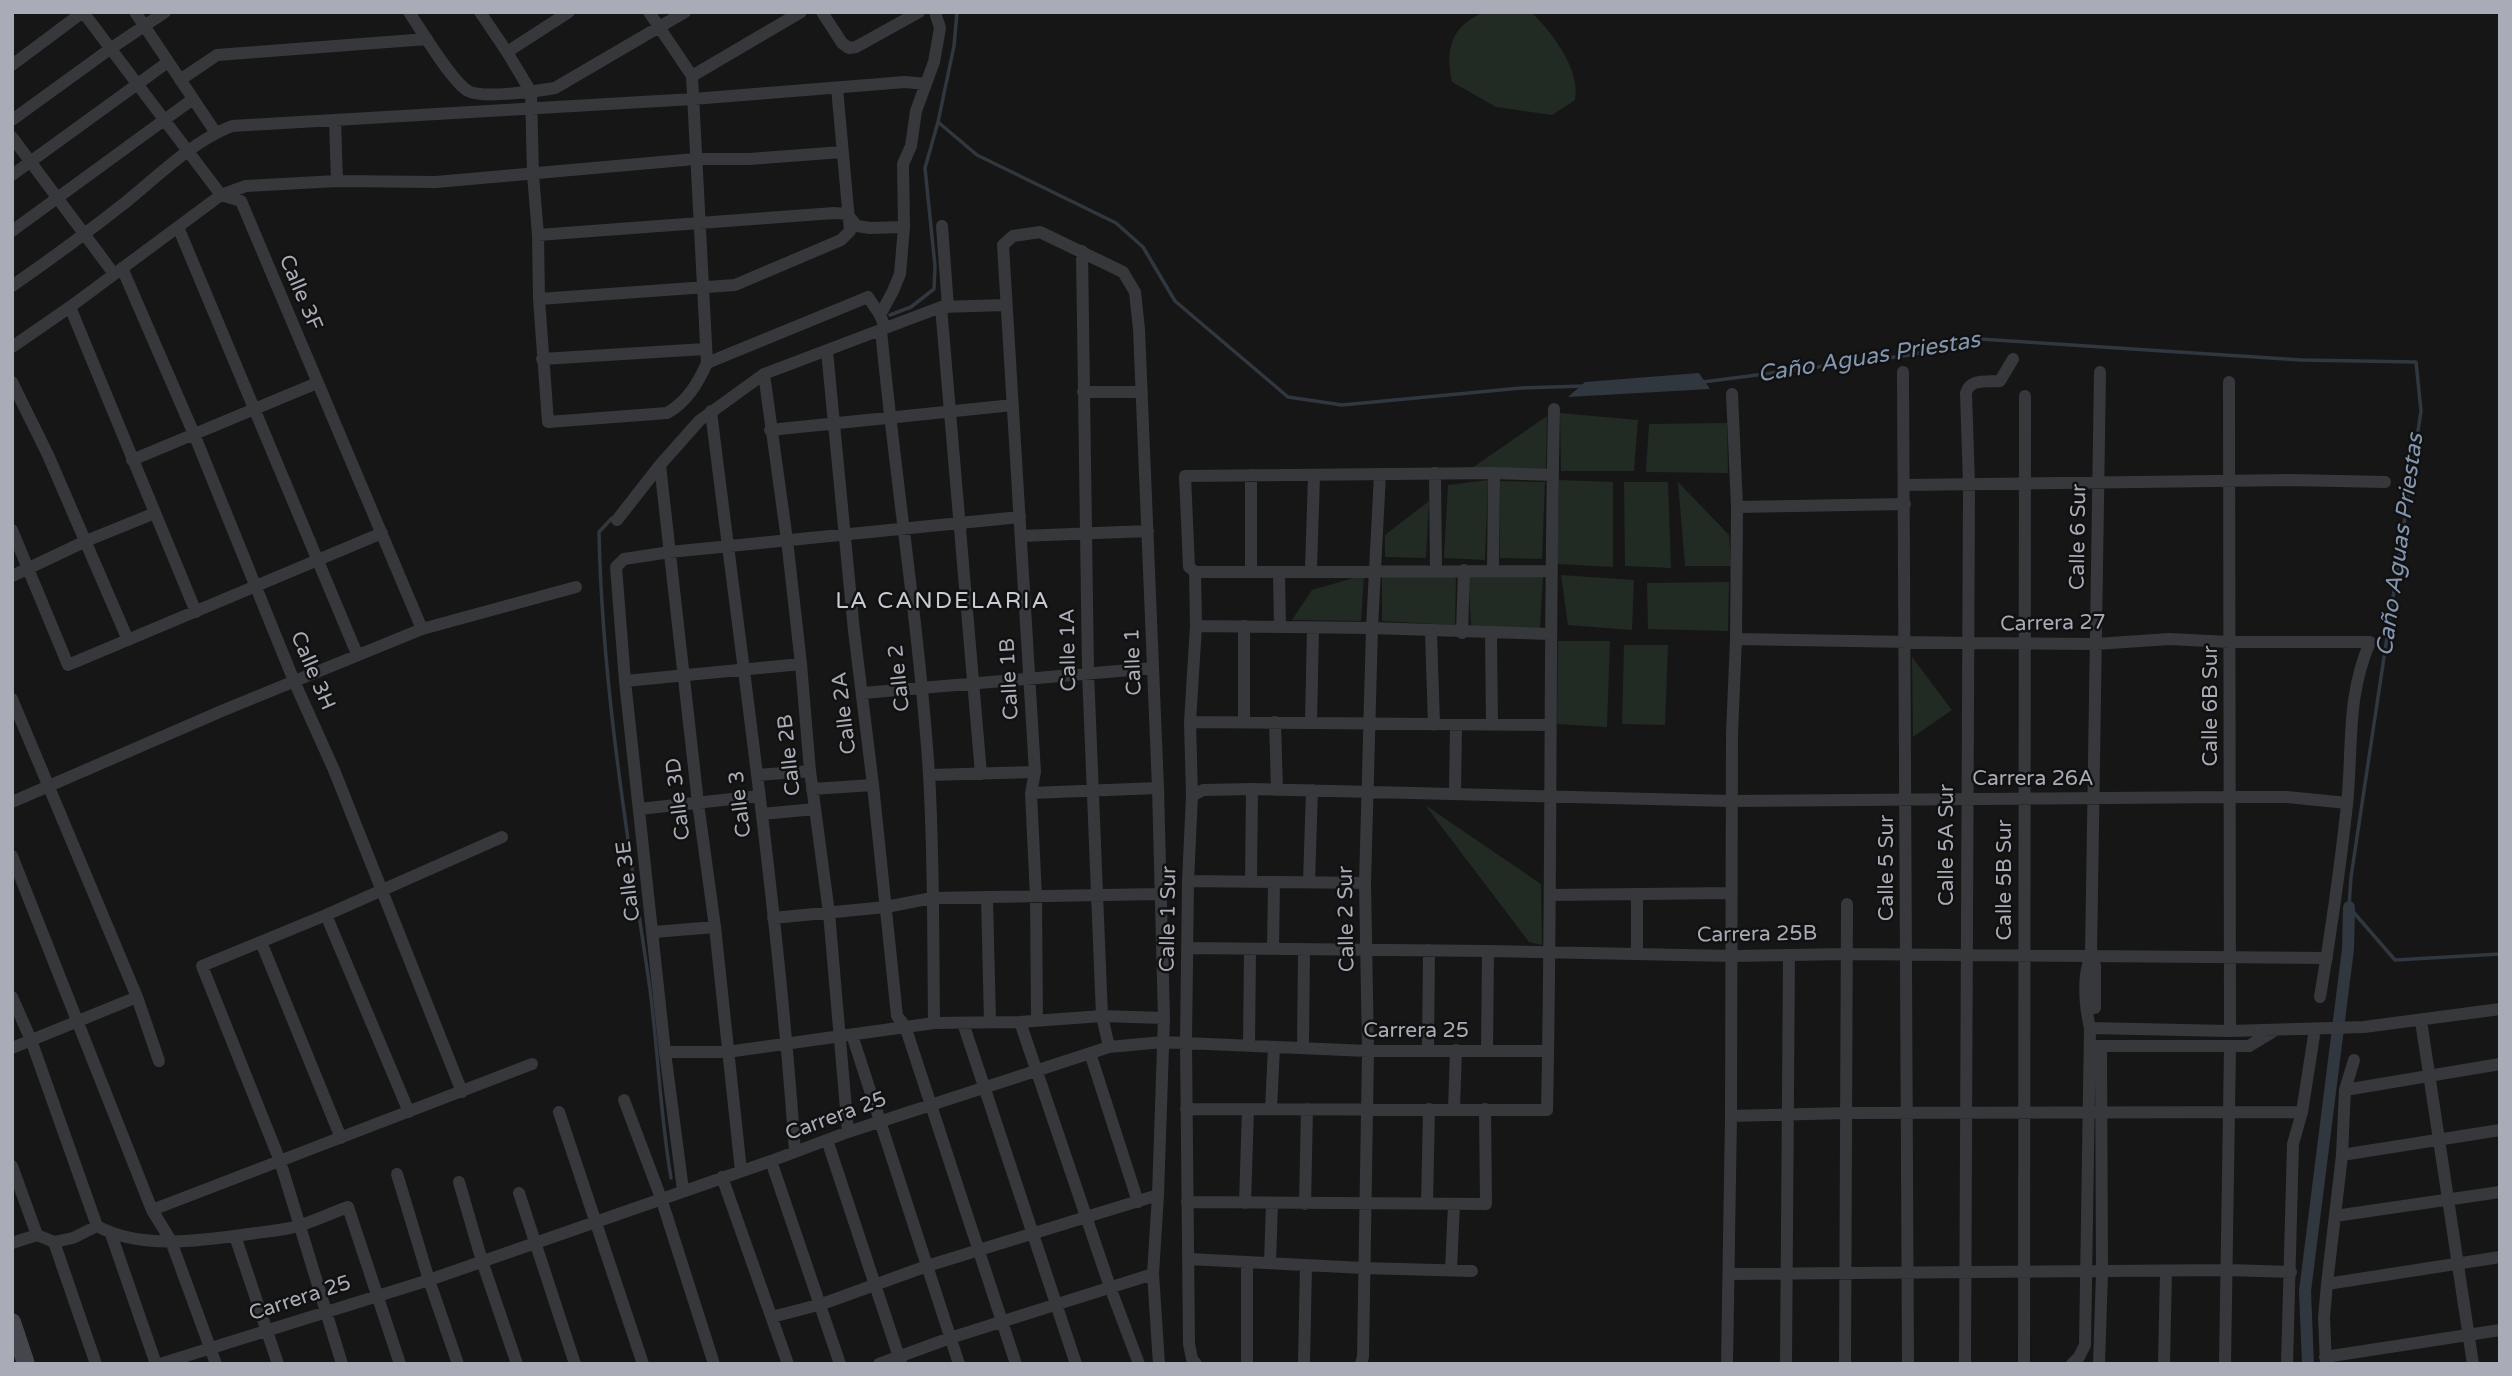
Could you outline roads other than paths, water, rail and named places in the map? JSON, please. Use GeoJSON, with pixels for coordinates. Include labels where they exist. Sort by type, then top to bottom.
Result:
{"type":"FeatureCollection","features":[{"type":"Feature","properties":{"kind":"street"},"geometry":{"type":"LineString","coordinates":[[12,65],[83,12]]}},
{"type":"Feature","properties":{"kind":"street","name":"Calle 3F"},"geometry":{"type":"LineString","coordinates":[[83,12],[221,195],[241,201],[422,629]]}},
{"type":"Feature","properties":{"kind":"street"},"geometry":{"type":"LineString","coordinates":[[135,12],[216,133]]}},
{"type":"Feature","properties":{"kind":"street"},"geometry":{"type":"LineString","coordinates":[[12,120],[110,48],[165,12]]}},
{"type":"Feature","properties":{"kind":"street"},"geometry":{"type":"LineString","coordinates":[[409,12],[460,85],[475,94],[531,92],[555,88],[685,12]]}},
{"type":"Feature","properties":{"kind":"street"},"geometry":{"type":"LineString","coordinates":[[480,12],[531,92],[542,359],[548,422],[667,413],[678,407],[698,382],[706,356],[692,76],[649,12]]}},
{"type":"Feature","properties":{"kind":"street"},"geometry":{"type":"LineString","coordinates":[[507,52],[569,12]]}},
{"type":"Feature","properties":{"kind":"street"},"geometry":{"type":"LineString","coordinates":[[692,76],[801,12]]}},
{"type":"Feature","properties":{"kind":"street"},"geometry":{"type":"LineString","coordinates":[[822,12],[842,43],[849,48],[856,47],[919,12]]}},
{"type":"Feature","properties":{"kind":"street"},"geometry":{"type":"LineString","coordinates":[[542,359],[706,356],[868,296],[880,315],[900,274],[904,227],[903,164],[911,146],[916,111],[934,62],[940,28],[935,12]]}},
{"type":"Feature","properties":{"kind":"street"},"geometry":{"type":"LineString","coordinates":[[180,80],[217,55],[427,38]]}},
{"type":"Feature","properties":{"kind":"street"},"geometry":{"type":"LineString","coordinates":[[12,175],[168,62]]}},
{"type":"Feature","properties":{"kind":"street"},"geometry":{"type":"LineString","coordinates":[[12,286],[85,235],[189,152],[216,133],[232,126],[693,99],[905,82],[926,84]]}},
{"type":"Feature","properties":{"kind":"street"},"geometry":{"type":"LineString","coordinates":[[539,299],[735,285],[841,240],[850,230],[837,88]]}},
{"type":"Feature","properties":{"kind":"street"},"geometry":{"type":"LineString","coordinates":[[12,231],[193,99]]}},
{"type":"Feature","properties":{"kind":"street"},"geometry":{"type":"LineString","coordinates":[[335,120],[337,181]]}},
{"type":"Feature","properties":{"kind":"street","name":"Calle 3H"},"geometry":{"type":"LineString","coordinates":[[12,137],[85,235],[118,271],[194,434],[294,681],[334,770],[462,1092]]}},
{"type":"Feature","properties":{"kind":"street"},"geometry":{"type":"LineString","coordinates":[[12,347],[221,195],[246,186],[337,181],[436,182],[695,159],[749,159],[842,152]]}},
{"type":"Feature","properties":{"kind":"street"},"geometry":{"type":"LineString","coordinates":[[847,214],[857,226],[904,227]]}},
{"type":"Feature","properties":{"kind":"street"},"geometry":{"type":"LineString","coordinates":[[538,235],[847,214]]}},
{"type":"Feature","properties":{"kind":"street"},"geometry":{"type":"LineString","coordinates":[[942,226],[950,412],[981,775]]}},
{"type":"Feature","properties":{"kind":"street"},"geometry":{"type":"LineString","coordinates":[[178,227],[356,654]]}},
{"type":"Feature","properties":{"kind":"street","name":"Calle 1"},"geometry":{"type":"LineString","coordinates":[[1003,252],[1003,245],[1013,236],[1040,232],[1124,272],[1135,292],[1148,531],[1164,1018],[1174,1042],[1158,1195]]}},
{"type":"Feature","properties":{"kind":"street","name":"Calle 1A"},"geometry":{"type":"LineString","coordinates":[[1083,251],[1088,672],[1102,1016],[1109,1047]]}},
{"type":"Feature","properties":{"kind":"street","name":"Calle 1B"},"geometry":{"type":"LineString","coordinates":[[1003,252],[1035,772],[1031,793],[1036,897],[1037,1020]]}},
{"type":"Feature","properties":{"kind":"street"},"geometry":{"type":"LineString","coordinates":[[617,520],[660,465],[711,411],[764,374],[945,307],[1006,305]]}},
{"type":"Feature","properties":{"kind":"street"},"geometry":{"type":"LineString","coordinates":[[70,307],[196,612]]}},
{"type":"Feature","properties":{"kind":"street","name":"Calle 2"},"geometry":{"type":"LineString","coordinates":[[880,315],[884,325],[881,330],[929,775],[934,1023]]}},
{"type":"Feature","properties":{"kind":"street","name":"Calle 2A"},"geometry":{"type":"LineString","coordinates":[[827,351],[897,1016],[905,1026]]}},
{"type":"Feature","properties":{"kind":"street","name":"Calle 5A Sur"},"geometry":{"type":"LineString","coordinates":[[1965,1364],[1969,484],[1966,393],[1973,382],[2000,381],[2013,359]]}},
{"type":"Feature","properties":{"kind":"street","name":"Calle 5 Sur"},"geometry":{"type":"LineString","coordinates":[[1903,372],[1908,1364]]}},
{"type":"Feature","properties":{"kind":"street","name":"Calle 6 Sur"},"geometry":{"type":"LineString","coordinates":[[2072,1364],[2085,1345],[2089,1113],[2096,1046],[2087,1015],[2087,966],[2091,956],[2100,372]]}},
{"type":"Feature","properties":{"kind":"street","name":"Calle 2B"},"geometry":{"type":"LineString","coordinates":[[764,374],[787,540],[812,789],[846,1036],[848,1132]]}},
{"type":"Feature","properties":{"kind":"street"},"geometry":{"type":"LineString","coordinates":[[12,382],[48,455],[128,640]]}},
{"type":"Feature","properties":{"kind":"street","name":"Calle 6B Sur"},"geometry":{"type":"LineString","coordinates":[[2229,382],[2230,1031]]}},
{"type":"Feature","properties":{"kind":"street"},"geometry":{"type":"LineString","coordinates":[[132,460],[317,383]]}},
{"type":"Feature","properties":{"kind":"street"},"geometry":{"type":"LineString","coordinates":[[1083,392],[1142,392]]}},
{"type":"Feature","properties":{"kind":"street"},"geometry":{"type":"LineString","coordinates":[[1727,1364],[1731,1116],[1731,801],[1737,507],[1732,394]]}},
{"type":"Feature","properties":{"kind":"street","name":"Calle 5B Sur"},"geometry":{"type":"LineString","coordinates":[[2024,1364],[2025,397]]}},
{"type":"Feature","properties":{"kind":"street"},"geometry":{"type":"LineString","coordinates":[[770,430],[1013,405]]}},
{"type":"Feature","properties":{"kind":"street"},"geometry":{"type":"LineString","coordinates":[[1186,1109],[1547,1110],[1554,409]]}},
{"type":"Feature","properties":{"kind":"street","name":"Calle 3"},"geometry":{"type":"LineString","coordinates":[[711,411],[774,918],[788,1045],[795,1152]]}},
{"type":"Feature","properties":{"kind":"street","name":"Calle 3D"},"geometry":{"type":"LineString","coordinates":[[660,465],[741,1171]]}},
{"type":"Feature","properties":{"kind":"street"},"geometry":{"type":"LineString","coordinates":[[1435,473],[1436,570]]}},
{"type":"Feature","properties":{"kind":"street"},"geometry":{"type":"LineString","coordinates":[[1493,570],[1494,473]]}},
{"type":"Feature","properties":{"kind":"street"},"geometry":{"type":"LineString","coordinates":[[1311,570],[1314,474]]}},
{"type":"Feature","properties":{"kind":"street","name":"Calle 2 Sur"},"geometry":{"type":"LineString","coordinates":[[1361,1364],[1368,1051],[1365,883],[1372,628],[1380,474]]}},
{"type":"Feature","properties":{"kind":"street"},"geometry":{"type":"LineString","coordinates":[[1251,572],[1251,475],[1553,475]]}},
{"type":"Feature","properties":{"kind":"street","name":"Calle 1 Sur"},"geometry":{"type":"LineString","coordinates":[[1196,1364],[1192,1359],[1189,1344],[1186,1109],[1174,1042],[1188,948],[1192,796],[1190,722],[1196,626],[1195,572],[1189,567],[1185,476],[1251,475]]}},
{"type":"Feature","properties":{"kind":"street"},"geometry":{"type":"LineString","coordinates":[[1905,485],[2385,482]]}},
{"type":"Feature","properties":{"kind":"street"},"geometry":{"type":"LineString","coordinates":[[1737,507],[1905,504]]}},
{"type":"Feature","properties":{"kind":"street"},"geometry":{"type":"LineString","coordinates":[[12,576],[86,541],[155,513]]}},
{"type":"Feature","properties":{"kind":"street"},"geometry":{"type":"LineString","coordinates":[[670,552],[1020,517]]}},
{"type":"Feature","properties":{"kind":"street"},"geometry":{"type":"LineString","coordinates":[[12,530],[68,665],[382,533]]}},
{"type":"Feature","properties":{"kind":"street"},"geometry":{"type":"LineString","coordinates":[[1021,536],[1148,531]]}},
{"type":"Feature","properties":{"kind":"street","name":"Calle 3E"},"geometry":{"type":"LineString","coordinates":[[670,552],[624,559],[616,567],[625,681],[665,1052],[683,1190]]}},
{"type":"Feature","properties":{"kind":"street"},"geometry":{"type":"LineString","coordinates":[[1462,633],[1464,570]]}},
{"type":"Feature","properties":{"kind":"street"},"geometry":{"type":"LineString","coordinates":[[1195,572],[1552,571]]}},
{"type":"Feature","properties":{"kind":"street"},"geometry":{"type":"LineString","coordinates":[[1279,572],[1280,627]]}},
{"type":"Feature","properties":{"kind":"street"},"geometry":{"type":"LineString","coordinates":[[12,802],[356,654],[422,629],[576,587]]}},
{"type":"Feature","properties":{"kind":"street"},"geometry":{"type":"LineString","coordinates":[[1196,626],[1372,628],[1550,635]]}},
{"type":"Feature","properties":{"kind":"street"},"geometry":{"type":"LineString","coordinates":[[1244,626],[1244,722]]}},
{"type":"Feature","properties":{"kind":"street"},"geometry":{"type":"LineString","coordinates":[[1311,723],[1313,628]]}},
{"type":"Feature","properties":{"kind":"street"},"geometry":{"type":"LineString","coordinates":[[1431,632],[1434,725]]}},
{"type":"Feature","properties":{"kind":"street"},"geometry":{"type":"LineString","coordinates":[[1491,634],[1492,725]]}},
{"type":"Feature","properties":{"kind":"street","name":"Carrera 27"},"geometry":{"type":"LineString","coordinates":[[1736,639],[1906,643],[2096,643],[2169,639],[2370,642],[2359,668],[2353,695],[2347,803]]}},
{"type":"Feature","properties":{"kind":"street"},"geometry":{"type":"LineString","coordinates":[[625,681],[801,664]]}},
{"type":"Feature","properties":{"kind":"street"},"geometry":{"type":"LineString","coordinates":[[863,693],[1153,668]]}},
{"type":"Feature","properties":{"kind":"street"},"geometry":{"type":"LineString","coordinates":[[12,699],[137,997],[159,1060]]}},
{"type":"Feature","properties":{"kind":"street"},"geometry":{"type":"LineString","coordinates":[[1190,722],[1549,725]]}},
{"type":"Feature","properties":{"kind":"street"},"geometry":{"type":"LineString","coordinates":[[1275,722],[1277,790]]}},
{"type":"Feature","properties":{"kind":"street"},"geometry":{"type":"LineString","coordinates":[[1455,793],[1456,725]]}},
{"type":"Feature","properties":{"kind":"street"},"geometry":{"type":"LineString","coordinates":[[757,775],[810,771]]}},
{"type":"Feature","properties":{"kind":"street"},"geometry":{"type":"LineString","coordinates":[[929,775],[1035,772]]}},
{"type":"Feature","properties":{"kind":"street"},"geometry":{"type":"LineString","coordinates":[[812,789],[873,785]]}},
{"type":"Feature","properties":{"kind":"street"},"geometry":{"type":"LineString","coordinates":[[1031,793],[1158,788]]}},
{"type":"Feature","properties":{"kind":"street"},"geometry":{"type":"LineString","coordinates":[[1251,882],[1252,789]]}},
{"type":"Feature","properties":{"kind":"street","name":"Carrera 26A"},"geometry":{"type":"LineString","coordinates":[[1192,796],[1203,790],[1252,789],[1731,801],[2287,797],[2347,803]]}},
{"type":"Feature","properties":{"kind":"street"},"geometry":{"type":"LineString","coordinates":[[1309,882],[1312,790]]}},
{"type":"Feature","properties":{"kind":"street"},"geometry":{"type":"LineString","coordinates":[[639,808],[760,796]]}},
{"type":"Feature","properties":{"kind":"street"},"geometry":{"type":"LineString","coordinates":[[2320,997],[2347,803]]}},
{"type":"Feature","properties":{"kind":"street"},"geometry":{"type":"LineString","coordinates":[[762,814],[815,809]]}},
{"type":"Feature","properties":{"kind":"street"},"geometry":{"type":"LineString","coordinates":[[342,1364],[279,1161],[202,966],[326,915],[502,837]]}},
{"type":"Feature","properties":{"kind":"street"},"geometry":{"type":"LineString","coordinates":[[12,856],[152,1210],[171,1241],[216,1364]]}},
{"type":"Feature","properties":{"kind":"street"},"geometry":{"type":"LineString","coordinates":[[1188,881],[1365,883]]}},
{"type":"Feature","properties":{"kind":"street"},"geometry":{"type":"LineString","coordinates":[[1273,949],[1274,882]]}},
{"type":"Feature","properties":{"kind":"street"},"geometry":{"type":"LineString","coordinates":[[1550,895],[1731,893]]}},
{"type":"Feature","properties":{"kind":"street"},"geometry":{"type":"LineString","coordinates":[[774,918],[886,907],[932,898],[1161,894]]}},
{"type":"Feature","properties":{"kind":"street"},"geometry":{"type":"LineString","coordinates":[[1637,895],[1637,954]]}},
{"type":"Feature","properties":{"kind":"street"},"geometry":{"type":"LineString","coordinates":[[987,897],[990,1023]]}},
{"type":"Feature","properties":{"kind":"street"},"geometry":{"type":"LineString","coordinates":[[1845,1364],[1847,904]]}},
{"type":"Feature","properties":{"kind":"street"},"geometry":{"type":"LineString","coordinates":[[326,915],[409,1112]]}},
{"type":"Feature","properties":{"kind":"street"},"geometry":{"type":"LineString","coordinates":[[654,932],[715,927]]}},
{"type":"Feature","properties":{"kind":"street"},"geometry":{"type":"LineString","coordinates":[[261,942],[341,1138]]}},
{"type":"Feature","properties":{"kind":"street","name":"Carrera 25B"},"geometry":{"type":"LineString","coordinates":[[1188,948],[1731,956],[1906,954],[2327,958]]}},
{"type":"Feature","properties":{"kind":"street"},"geometry":{"type":"LineString","coordinates":[[1249,1046],[1250,948]]}},
{"type":"Feature","properties":{"kind":"street"},"geometry":{"type":"LineString","coordinates":[[1303,1048],[1304,949]]}},
{"type":"Feature","properties":{"kind":"street"},"geometry":{"type":"LineString","coordinates":[[1428,1050],[1429,950]]}},
{"type":"Feature","properties":{"kind":"street"},"geometry":{"type":"LineString","coordinates":[[1488,951],[1488,1050]]}},
{"type":"Feature","properties":{"kind":"street"},"geometry":{"type":"LineString","coordinates":[[1786,1364],[1789,955]]}},
{"type":"Feature","properties":{"kind":"street"},"geometry":{"type":"LineString","coordinates":[[12,997],[31,1040],[97,1226],[111,1234],[171,1241],[235,1236],[299,1226],[348,1207],[400,1364]]}},
{"type":"Feature","properties":{"kind":"street"},"geometry":{"type":"LineString","coordinates":[[12,1048],[137,997]]}},
{"type":"Feature","properties":{"kind":"street"},"geometry":{"type":"LineString","coordinates":[[2090,1028],[2230,1031],[2342,1028],[2421,1021],[2500,1009]]}},
{"type":"Feature","properties":{"kind":"street"},"geometry":{"type":"LineString","coordinates":[[665,1052],[727,1052],[934,1023],[1020,1022],[1102,1016],[1164,1018]]}},
{"type":"Feature","properties":{"kind":"street"},"geometry":{"type":"LineString","coordinates":[[2421,1021],[2473,1364]]}},
{"type":"Feature","properties":{"kind":"street"},"geometry":{"type":"LineString","coordinates":[[1020,1022],[1139,1364]]}},
{"type":"Feature","properties":{"kind":"street"},"geometry":{"type":"LineString","coordinates":[[963,1023],[1076,1364]]}},
{"type":"Feature","properties":{"kind":"street"},"geometry":{"type":"LineString","coordinates":[[905,1026],[1016,1364]]}},
{"type":"Feature","properties":{"kind":"street"},"geometry":{"type":"LineString","coordinates":[[2287,1364],[2293,1144],[2318,1029]]}},
{"type":"Feature","properties":{"kind":"street"},"geometry":{"type":"LineString","coordinates":[[2099,1364],[2103,1113],[2096,1046],[2249,1046],[2274,1031]]}},
{"type":"Feature","properties":{"kind":"street"},"geometry":{"type":"LineString","coordinates":[[846,1036],[878,1122],[959,1364]]}},
{"type":"Feature","properties":{"kind":"street","name":"Carrera 25"},"geometry":{"type":"LineString","coordinates":[[158,1364],[429,1280],[848,1132],[1109,1047],[1174,1042],[1368,1051],[1548,1051]]}},
{"type":"Feature","properties":{"kind":"street"},"geometry":{"type":"LineString","coordinates":[[1271,1109],[1274,1047]]}},
{"type":"Feature","properties":{"kind":"street"},"geometry":{"type":"LineString","coordinates":[[2225,1364],[2230,1047]]}},
{"type":"Feature","properties":{"kind":"street"},"geometry":{"type":"LineString","coordinates":[[1454,1109],[1456,1050]]}},
{"type":"Feature","properties":{"kind":"street"},"geometry":{"type":"LineString","coordinates":[[1090,1053],[1138,1202]]}},
{"type":"Feature","properties":{"kind":"street"},"geometry":{"type":"LineString","coordinates":[[2354,1060],[2345,1090],[2342,1156],[2324,1318],[2326,1361],[2500,1330]]}},
{"type":"Feature","properties":{"kind":"street"},"geometry":{"type":"LineString","coordinates":[[152,1210],[532,1064]]}},
{"type":"Feature","properties":{"kind":"street"},"geometry":{"type":"LineString","coordinates":[[2345,1090],[2500,1064]]}},
{"type":"Feature","properties":{"kind":"street"},"geometry":{"type":"LineString","coordinates":[[624,1100],[661,1198],[713,1364]]}},
{"type":"Feature","properties":{"kind":"street"},"geometry":{"type":"LineString","coordinates":[[1245,1203],[1248,1109]]}},
{"type":"Feature","properties":{"kind":"street"},"geometry":{"type":"LineString","coordinates":[[1306,1204],[1307,1109]]}},
{"type":"Feature","properties":{"kind":"street"},"geometry":{"type":"LineString","coordinates":[[1427,1204],[1429,1109]]}},
{"type":"Feature","properties":{"kind":"street"},"geometry":{"type":"LineString","coordinates":[[1187,1202],[1486,1204],[1485,1109]]}},
{"type":"Feature","properties":{"kind":"street"},"geometry":{"type":"LineString","coordinates":[[559,1112],[638,1362]]}},
{"type":"Feature","properties":{"kind":"street"},"geometry":{"type":"LineString","coordinates":[[1731,1116],[1846,1113],[2302,1112]]}},
{"type":"Feature","properties":{"kind":"street"},"geometry":{"type":"LineString","coordinates":[[2342,1156],[2500,1130]]}},
{"type":"Feature","properties":{"kind":"street"},"geometry":{"type":"LineString","coordinates":[[827,1140],[900,1360]]}},
{"type":"Feature","properties":{"kind":"street"},"geometry":{"type":"LineString","coordinates":[[771,1161],[822,1304],[840,1364]]}},
{"type":"Feature","properties":{"kind":"street"},"geometry":{"type":"LineString","coordinates":[[12,1166],[37,1235]]}},
{"type":"Feature","properties":{"kind":"street"},"geometry":{"type":"LineString","coordinates":[[397,1174],[458,1364]]}},
{"type":"Feature","properties":{"kind":"street"},"geometry":{"type":"LineString","coordinates":[[722,1177],[788,1364]]}},
{"type":"Feature","properties":{"kind":"street"},"geometry":{"type":"LineString","coordinates":[[459,1182],[517,1364]]}},
{"type":"Feature","properties":{"kind":"street"},"geometry":{"type":"LineString","coordinates":[[2336,1216],[2500,1192]]}},
{"type":"Feature","properties":{"kind":"street"},"geometry":{"type":"LineString","coordinates":[[519,1193],[575,1364]]}},
{"type":"Feature","properties":{"kind":"street"},"geometry":{"type":"LineString","coordinates":[[772,1317],[822,1304],[927,1266],[1158,1195],[1153,1274],[1159,1364]]}},
{"type":"Feature","properties":{"kind":"street"},"geometry":{"type":"LineString","coordinates":[[1270,1263],[1272,1203]]}},
{"type":"Feature","properties":{"kind":"street"},"geometry":{"type":"LineString","coordinates":[[1451,1270],[1454,1204]]}},
{"type":"Feature","properties":{"kind":"street"},"geometry":{"type":"LineString","coordinates":[[12,1243],[37,1235],[54,1242],[73,1238],[97,1226]]}},
{"type":"Feature","properties":{"kind":"street"},"geometry":{"type":"LineString","coordinates":[[111,1234],[158,1364]]}},
{"type":"Feature","properties":{"kind":"street"},"geometry":{"type":"LineString","coordinates":[[235,1236],[278,1364]]}},
{"type":"Feature","properties":{"kind":"street"},"geometry":{"type":"LineString","coordinates":[[54,1242],[96,1364]]}},
{"type":"Feature","properties":{"kind":"street"},"geometry":{"type":"LineString","coordinates":[[2327,1284],[2500,1257]]}},
{"type":"Feature","properties":{"kind":"street"},"geometry":{"type":"LineString","coordinates":[[1189,1259],[1363,1268],[1472,1270]]}},
{"type":"Feature","properties":{"kind":"street"},"geometry":{"type":"LineString","coordinates":[[1247,1262],[1247,1364]]}},
{"type":"Feature","properties":{"kind":"street"},"geometry":{"type":"LineString","coordinates":[[1304,1364],[1306,1265]]}},
{"type":"Feature","properties":{"kind":"street"},"geometry":{"type":"LineString","coordinates":[[1729,1274],[2228,1270],[2291,1272]]}},
{"type":"Feature","properties":{"kind":"street"},"geometry":{"type":"LineString","coordinates":[[2165,1364],[2166,1271]]}},
{"type":"Feature","properties":{"kind":"street"},"geometry":{"type":"LineString","coordinates":[[879,1364],[900,1360],[950,1338],[1153,1274]]}},
{"type":"Feature","properties":{"kind":"street"},"geometry":{"type":"LineString","coordinates":[[12,1322],[26,1364]]}},
{"type":"Feature","properties":{"kind":"waterway","name":"Caño Aguas Priestas"},"geometry":{"type":"LineString","coordinates":[[957,12],[954,46],[938,122],[977,155],[1116,223],[1143,247],[1175,301],[1288,397],[1342,405],[1521,388],[1584,386]]}},
{"type":"Feature","properties":{"kind":"waterway"},"geometry":{"type":"LineString","coordinates":[[890,315],[911,307],[934,289],[935,266],[925,168],[938,122]]}},
{"type":"Feature","properties":{"kind":"waterway","name":"Caño Aguas Priestas"},"geometry":{"type":"LineString","coordinates":[[1703,382],[1910,355],[1980,339],[2301,360],[2416,362],[2421,411],[2351,877],[2349,907],[2395,960],[2500,954]]}},
{"type":"Feature","properties":{"kind":"waterway"},"geometry":{"type":"LineString","coordinates":[[612,518],[599,532],[610,701],[652,1006],[671,1178]]}},
{"type":"Feature","properties":{"kind":"waterway"},"geometry":{"type":"LineString","coordinates":[[2308,1364],[2305,1291],[2348,949],[2349,907]]}},
{"type":"Feature","properties":{"kind":"district","name":"LA CANDELARIA"},"geometry":{"type":"Point","coordinates":[943,602]}}]}
